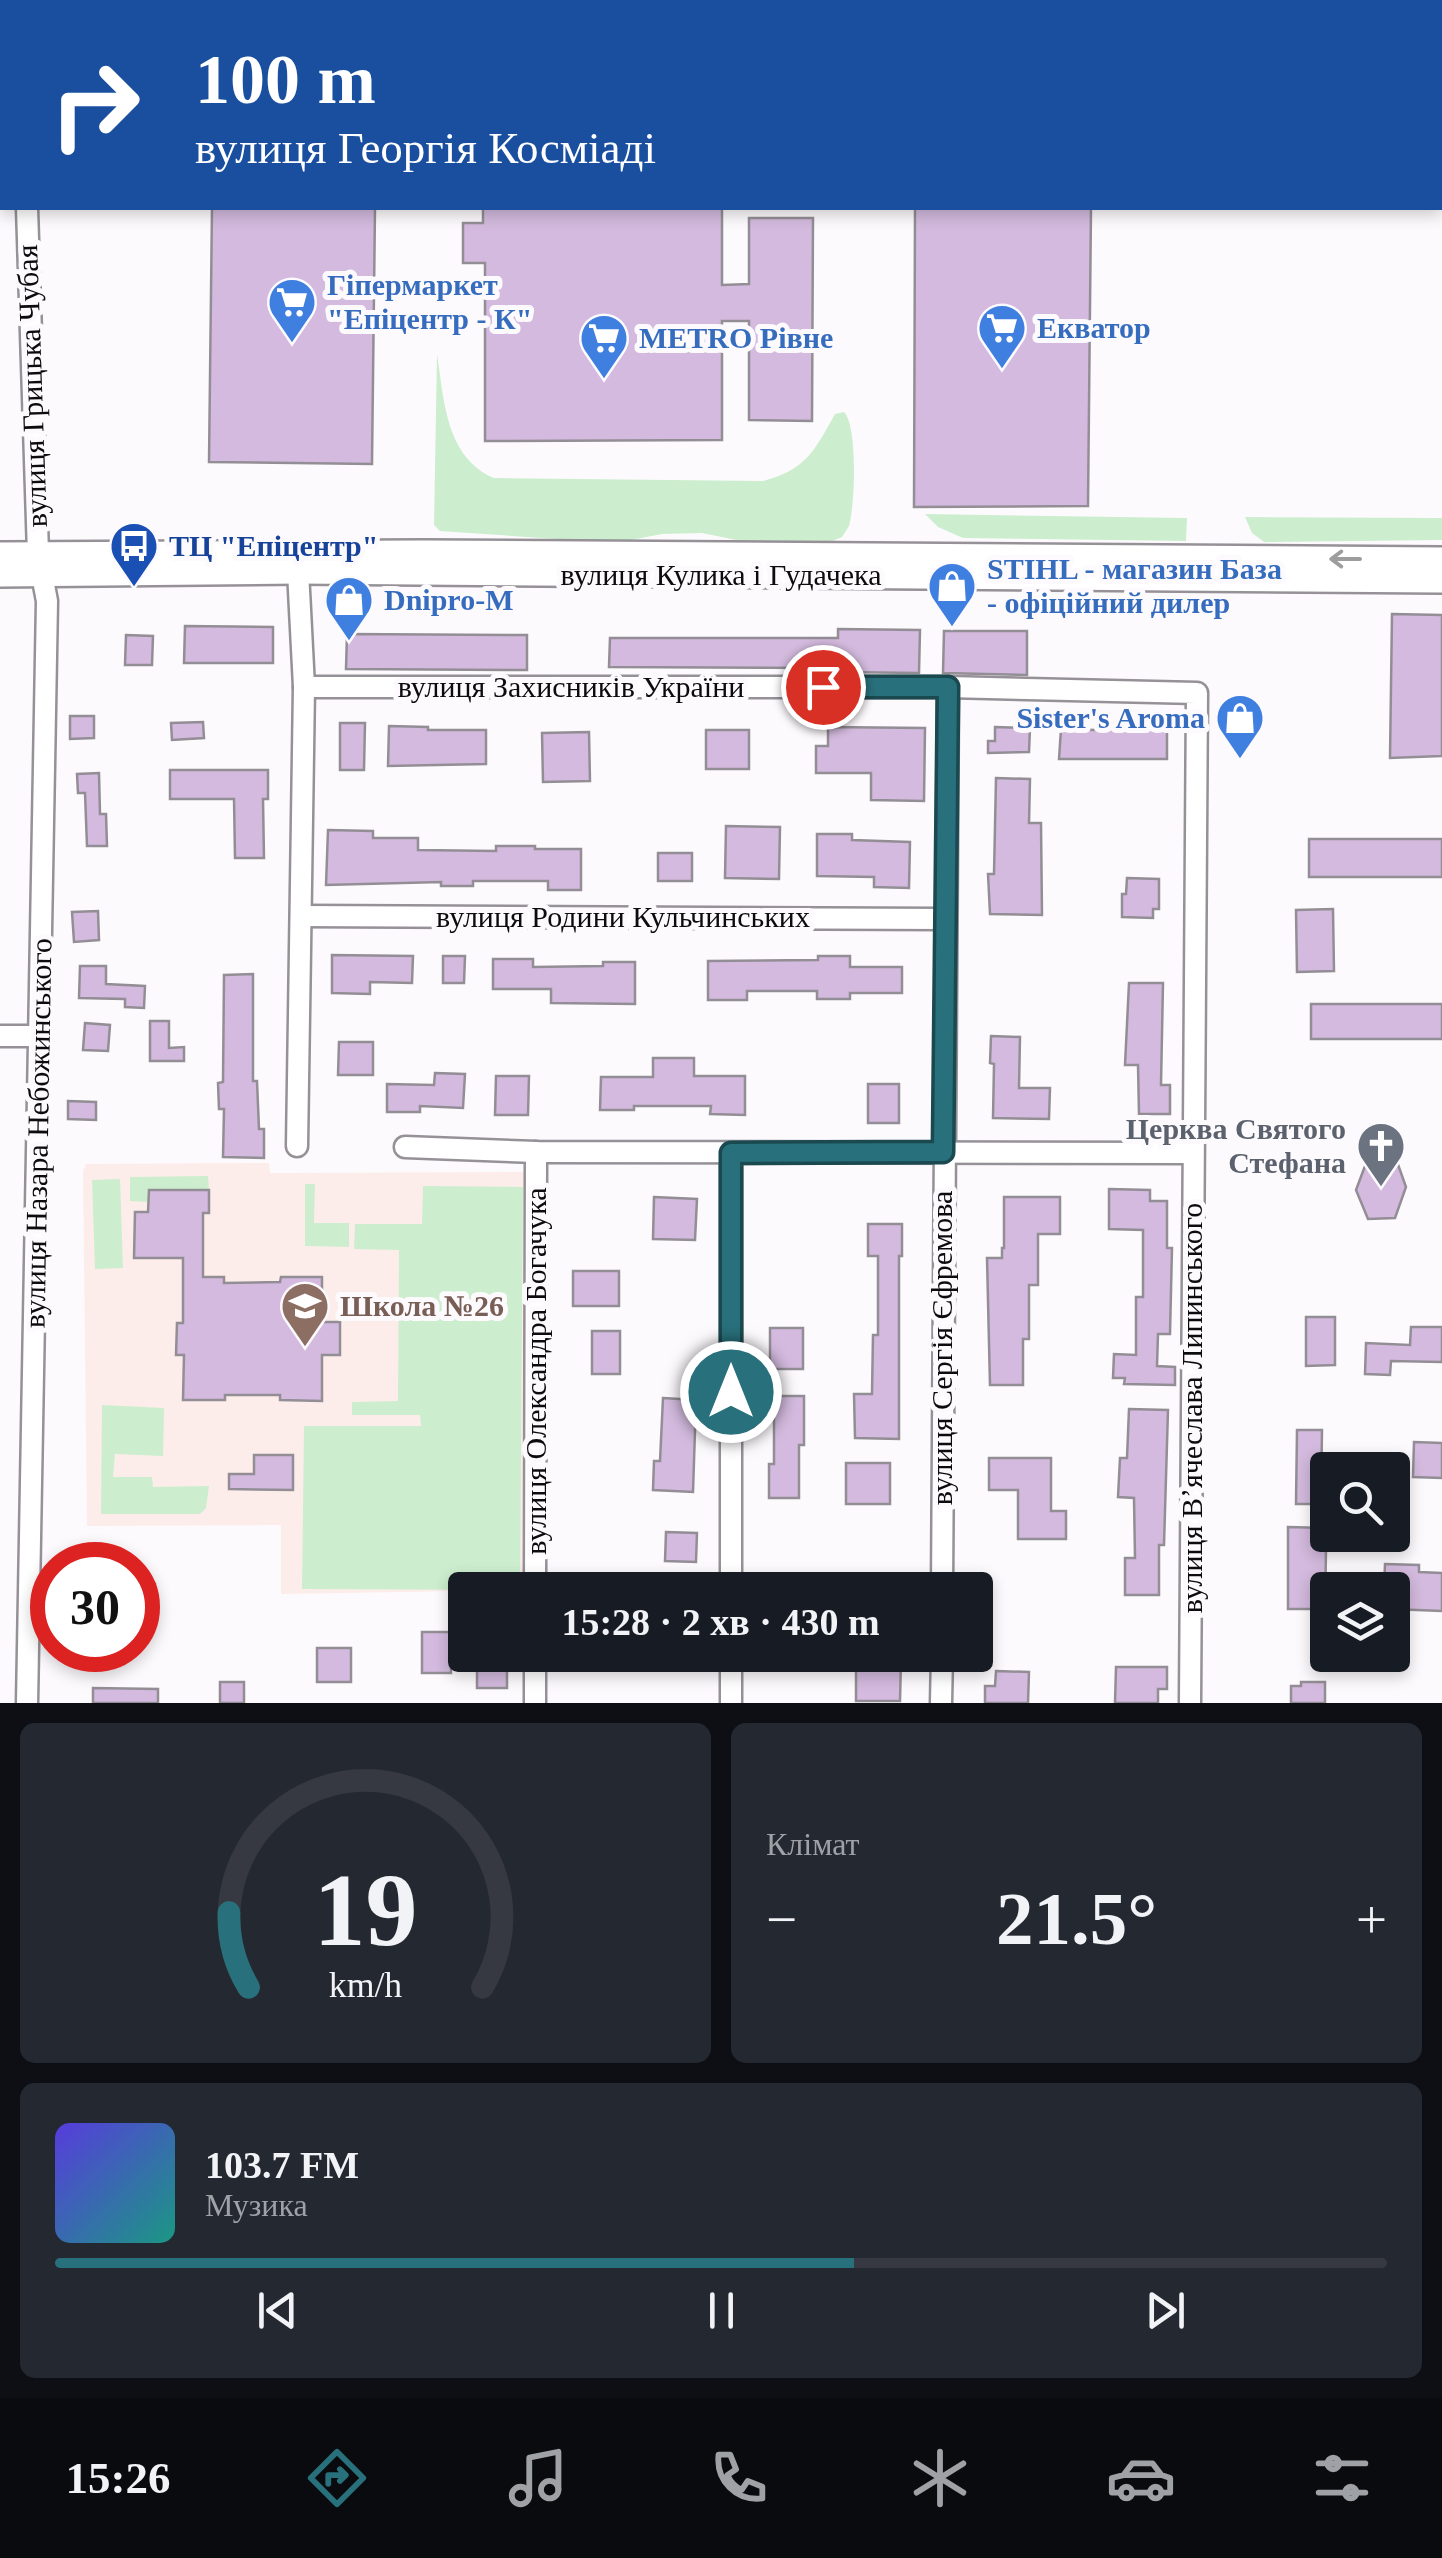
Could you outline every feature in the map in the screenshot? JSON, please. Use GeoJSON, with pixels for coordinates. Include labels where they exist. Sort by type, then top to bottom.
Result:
{"type":"FeatureCollection","features":[{"type":"Feature","properties":{"kind":"main road","name":"вулиця Кулика і Гудачека"},"geometry":{"type":"LineString","coordinates":[[0,555],[40,564],[298,571],[1442,580]]}},
{"type":"Feature","properties":{"kind":"main road","name":"вулиця Кулика і Гудачека"},"geometry":{"type":"LineString","coordinates":[[0,574],[40,564],[1442,560]]}},
{"type":"Feature","properties":{"kind":"street","name":"вулиця Грицька Чубая"},"geometry":{"type":"LineString","coordinates":[[26,210],[40,564]]}},
{"type":"Feature","properties":{"kind":"street","name":"вулиця Назара Небожинського"},"geometry":{"type":"LineString","coordinates":[[27,1703],[47,601],[40,564]]}},
{"type":"Feature","properties":{"kind":"street"},"geometry":{"type":"LineString","coordinates":[[297,1146],[304,686],[298,571]]}},
{"type":"Feature","properties":{"kind":"street","name":"вулиця Захисників України"},"geometry":{"type":"LineString","coordinates":[[304,686],[948,687],[1197,692]]}},
{"type":"Feature","properties":{"kind":"street","name":"вулиця Сергія Єфремова"},"geometry":{"type":"LineString","coordinates":[[942,1572],[948,687]]}},
{"type":"Feature","properties":{"kind":"street","name":"вулиця Вʼячеслава Липинського"},"geometry":{"type":"LineString","coordinates":[[1190,1703],[1197,692]]}},
{"type":"Feature","properties":{"kind":"street","name":"вулиця Родини Кульчинських"},"geometry":{"type":"LineString","coordinates":[[301,916],[945,918]]}},
{"type":"Feature","properties":{"kind":"street"},"geometry":{"type":"LineString","coordinates":[[0,1036],[39,1036]]}},
{"type":"Feature","properties":{"kind":"street"},"geometry":{"type":"LineString","coordinates":[[405,1147],[536,1152],[1193,1153]]}},
{"type":"Feature","properties":{"kind":"street","name":"вулиця Олександра Богачука"},"geometry":{"type":"LineString","coordinates":[[536,1152],[536,1572]]}},
{"type":"Feature","properties":{"kind":"street"},"geometry":{"type":"LineString","coordinates":[[731,1153],[731,1572]]}},
{"type":"Feature","properties":{"kind":"street"},"geometry":{"type":"LineString","coordinates":[[535,1672],[535,1703]]}},
{"type":"Feature","properties":{"kind":"street"},"geometry":{"type":"LineString","coordinates":[[731,1672],[731,1703]]}},
{"type":"Feature","properties":{"kind":"street"},"geometry":{"type":"LineString","coordinates":[[942,1672],[942,1703]]}},
{"type":"Feature","properties":{"kind":"shaded area","name":"Школа №26"},"geometry":{"type":"Polygon","coordinates":[[[269,1163],[270,1173],[524,1172],[526,1572],[448,1572],[448,1591],[281,1594],[281,1525],[87,1526],[83,1171],[86,1164],[269,1163]]]}},
{"type":"Feature","properties":{"kind":"green space"},"geometry":{"type":"Polygon","coordinates":[[[437,354],[445,407],[456,441],[465,456],[494,478],[763,481],[790,471],[808,457],[835,414],[844,412],[853,449],[849,526],[842,537],[830,542],[756,544],[702,533],[662,534],[615,543],[440,531],[434,525],[437,354]]]}},
{"type":"Feature","properties":{"kind":"green space"},"geometry":{"type":"Polygon","coordinates":[[[925,514],[1187,518],[1186,541],[963,538],[938,527],[925,514]]]}},
{"type":"Feature","properties":{"kind":"green space"},"geometry":{"type":"Polygon","coordinates":[[[1245,517],[1442,518],[1442,540],[1264,542],[1252,533],[1245,517]]]}},
{"type":"Feature","properties":{"kind":"green space"},"geometry":{"type":"Polygon","coordinates":[[[208,1176],[209,1190],[149,1190],[149,1202],[130,1201],[130,1177],[208,1176]]]}},
{"type":"Feature","properties":{"kind":"green space"},"geometry":{"type":"Polygon","coordinates":[[[120,1179],[123,1268],[95,1269],[92,1180],[120,1179]]]}},
{"type":"Feature","properties":{"kind":"green space"},"geometry":{"type":"Polygon","coordinates":[[[305,1184],[315,1184],[314,1223],[349,1223],[349,1247],[305,1246],[305,1184]]]}},
{"type":"Feature","properties":{"kind":"green space"},"geometry":{"type":"Polygon","coordinates":[[[423,1186],[523,1187],[520,1572],[448,1572],[448,1590],[302,1589],[304,1426],[421,1426],[420,1415],[352,1415],[352,1402],[398,1401],[399,1250],[354,1249],[355,1224],[422,1224],[423,1186]]]}},
{"type":"Feature","properties":{"kind":"green space"},"geometry":{"type":"Polygon","coordinates":[[[102,1405],[164,1408],[163,1456],[115,1454],[113,1477],[152,1477],[153,1487],[209,1486],[206,1508],[200,1514],[101,1514],[102,1405]]]}},
{"type":"Feature","properties":{"kind":"building","name":"Гіпермаркет \"Епіцентр - К\""},"geometry":{"type":"Polygon","coordinates":[[[212,210],[375,210],[372,464],[209,462],[212,210]]]}},
{"type":"Feature","properties":{"kind":"building","name":"METRO Рівне"},"geometry":{"type":"Polygon","coordinates":[[[483,210],[722,210],[722,285],[749,284],[749,218],[813,218],[812,421],[749,420],[749,321],[722,321],[722,440],[485,441],[485,263],[463,263],[463,223],[483,223],[483,210]]]}},
{"type":"Feature","properties":{"kind":"building","name":"Екватор"},"geometry":{"type":"Polygon","coordinates":[[[915,210],[1091,210],[1088,506],[914,507],[915,210]]]}},
{"type":"Feature","properties":{"kind":"building"},"geometry":{"type":"Polygon","coordinates":[[[1392,614],[1442,615],[1442,756],[1390,758],[1392,614]]]}},
{"type":"Feature","properties":{"kind":"building"},"geometry":{"type":"Polygon","coordinates":[[[185,626],[273,627],[273,663],[184,663],[185,626]]]}},
{"type":"Feature","properties":{"kind":"building"},"geometry":{"type":"Polygon","coordinates":[[[838,629],[920,630],[919,673],[838,672],[838,668],[609,667],[610,638],[838,638],[838,629]]]}},
{"type":"Feature","properties":{"kind":"building"},"geometry":{"type":"Polygon","coordinates":[[[944,631],[1027,631],[1027,675],[943,673],[944,631]]]}},
{"type":"Feature","properties":{"kind":"building"},"geometry":{"type":"Polygon","coordinates":[[[347,634],[527,635],[527,670],[346,669],[347,634]]]}},
{"type":"Feature","properties":{"kind":"building"},"geometry":{"type":"Polygon","coordinates":[[[126,635],[153,636],[152,665],[125,665],[126,635]]]}},
{"type":"Feature","properties":{"kind":"building"},"geometry":{"type":"Polygon","coordinates":[[[70,716],[94,716],[94,738],[70,739],[70,716]]]}},
{"type":"Feature","properties":{"kind":"building"},"geometry":{"type":"Polygon","coordinates":[[[203,722],[204,738],[172,740],[171,723],[203,722]]]}},
{"type":"Feature","properties":{"kind":"building"},"geometry":{"type":"Polygon","coordinates":[[[340,723],[365,723],[364,770],[340,770],[340,723]]]}},
{"type":"Feature","properties":{"kind":"building"},"geometry":{"type":"Polygon","coordinates":[[[1097,723],[1167,723],[1167,759],[1059,759],[1061,729],[1097,730],[1097,723]]]}},
{"type":"Feature","properties":{"kind":"building"},"geometry":{"type":"Polygon","coordinates":[[[389,726],[486,730],[486,764],[388,766],[389,726]]]}},
{"type":"Feature","properties":{"kind":"building"},"geometry":{"type":"Polygon","coordinates":[[[828,727],[925,728],[924,801],[871,800],[871,773],[816,773],[816,746],[828,746],[828,727]]]}},
{"type":"Feature","properties":{"kind":"building"},"geometry":{"type":"Polygon","coordinates":[[[995,727],[1030,728],[1029,752],[988,753],[988,741],[995,741],[995,727]]]}},
{"type":"Feature","properties":{"kind":"building"},"geometry":{"type":"Polygon","coordinates":[[[706,730],[749,730],[749,769],[706,769],[706,730]]]}},
{"type":"Feature","properties":{"kind":"building"},"geometry":{"type":"Polygon","coordinates":[[[589,732],[590,781],[543,782],[542,733],[589,732]]]}},
{"type":"Feature","properties":{"kind":"building"},"geometry":{"type":"Polygon","coordinates":[[[170,770],[268,770],[268,799],[263,799],[264,858],[235,858],[234,799],[170,799],[170,770]]]}},
{"type":"Feature","properties":{"kind":"building"},"geometry":{"type":"Polygon","coordinates":[[[99,773],[100,814],[106,814],[107,846],[87,846],[85,793],[78,793],[77,774],[99,773]]]}},
{"type":"Feature","properties":{"kind":"building"},"geometry":{"type":"Polygon","coordinates":[[[996,778],[1030,779],[1029,823],[1041,823],[1042,915],[990,914],[988,874],[994,874],[996,778]]]}},
{"type":"Feature","properties":{"kind":"building"},"geometry":{"type":"Polygon","coordinates":[[[726,826],[780,827],[779,879],[725,878],[726,826]]]}},
{"type":"Feature","properties":{"kind":"building"},"geometry":{"type":"Polygon","coordinates":[[[328,830],[373,831],[373,838],[418,838],[418,850],[496,851],[496,846],[581,849],[581,890],[548,890],[548,881],[473,881],[473,886],[441,886],[441,882],[326,885],[328,830]]]}},
{"type":"Feature","properties":{"kind":"building"},"geometry":{"type":"Polygon","coordinates":[[[817,834],[910,842],[909,888],[874,887],[874,877],[817,876],[817,834]]]}},
{"type":"Feature","properties":{"kind":"building"},"geometry":{"type":"Polygon","coordinates":[[[1309,839],[1442,839],[1442,877],[1309,877],[1309,839]]]}},
{"type":"Feature","properties":{"kind":"building"},"geometry":{"type":"Polygon","coordinates":[[[658,853],[692,853],[692,881],[658,881],[658,853]]]}},
{"type":"Feature","properties":{"kind":"building"},"geometry":{"type":"Polygon","coordinates":[[[1127,878],[1159,879],[1159,909],[1153,909],[1153,918],[1122,917],[1127,878]]]}},
{"type":"Feature","properties":{"kind":"building"},"geometry":{"type":"Polygon","coordinates":[[[1333,909],[1334,971],[1297,972],[1296,910],[1333,909]]]}},
{"type":"Feature","properties":{"kind":"building"},"geometry":{"type":"Polygon","coordinates":[[[98,911],[99,940],[74,942],[72,912],[98,911]]]}},
{"type":"Feature","properties":{"kind":"building"},"geometry":{"type":"Polygon","coordinates":[[[332,955],[413,956],[412,983],[370,982],[370,994],[332,993],[332,955]]]}},
{"type":"Feature","properties":{"kind":"building"},"geometry":{"type":"Polygon","coordinates":[[[443,956],[465,956],[464,983],[443,983],[443,956]]]}},
{"type":"Feature","properties":{"kind":"building"},"geometry":{"type":"Polygon","coordinates":[[[818,956],[850,956],[850,967],[902,967],[902,993],[850,993],[850,999],[817,999],[817,991],[747,991],[747,1000],[708,1000],[708,961],[818,960],[818,956]]]}},
{"type":"Feature","properties":{"kind":"building"},"geometry":{"type":"Polygon","coordinates":[[[493,959],[533,959],[533,967],[635,962],[635,1004],[551,1003],[551,989],[493,989],[493,959]]]}},
{"type":"Feature","properties":{"kind":"building"},"geometry":{"type":"Polygon","coordinates":[[[80,966],[106,966],[106,984],[145,986],[144,1008],[125,1007],[125,999],[79,998],[80,966]]]}},
{"type":"Feature","properties":{"kind":"building"},"geometry":{"type":"Polygon","coordinates":[[[253,974],[253,1081],[257,1081],[259,1129],[264,1129],[264,1158],[223,1157],[224,1109],[219,1109],[218,1083],[223,1082],[224,975],[253,974]]]}},
{"type":"Feature","properties":{"kind":"building"},"geometry":{"type":"Polygon","coordinates":[[[1129,983],[1163,983],[1161,1085],[1170,1085],[1170,1114],[1139,1114],[1138,1065],[1125,1065],[1129,983]]]}},
{"type":"Feature","properties":{"kind":"building"},"geometry":{"type":"Polygon","coordinates":[[[1311,1004],[1442,1004],[1442,1039],[1311,1039],[1311,1004]]]}},
{"type":"Feature","properties":{"kind":"building"},"geometry":{"type":"Polygon","coordinates":[[[150,1021],[169,1021],[169,1048],[184,1047],[184,1061],[150,1061],[150,1021]]]}},
{"type":"Feature","properties":{"kind":"building"},"geometry":{"type":"Polygon","coordinates":[[[85,1023],[110,1025],[108,1051],[83,1050],[85,1023]]]}},
{"type":"Feature","properties":{"kind":"building"},"geometry":{"type":"Polygon","coordinates":[[[991,1036],[1020,1037],[1019,1088],[1050,1088],[1049,1119],[993,1118],[991,1036]]]}},
{"type":"Feature","properties":{"kind":"building"},"geometry":{"type":"Polygon","coordinates":[[[339,1042],[373,1042],[373,1075],[338,1075],[339,1042]]]}},
{"type":"Feature","properties":{"kind":"building"},"geometry":{"type":"Polygon","coordinates":[[[653,1058],[694,1058],[694,1076],[745,1076],[745,1115],[710,1114],[711,1106],[600,1110],[601,1077],[653,1077],[653,1058]]]}},
{"type":"Feature","properties":{"kind":"building"},"geometry":{"type":"Polygon","coordinates":[[[435,1073],[465,1074],[463,1108],[420,1106],[420,1112],[387,1112],[387,1084],[434,1085],[435,1073]]]}},
{"type":"Feature","properties":{"kind":"building"},"geometry":{"type":"Polygon","coordinates":[[[496,1076],[529,1076],[528,1115],[495,1115],[496,1076]]]}},
{"type":"Feature","properties":{"kind":"building"},"geometry":{"type":"Polygon","coordinates":[[[868,1084],[899,1084],[899,1123],[868,1123],[868,1084]]]}},
{"type":"Feature","properties":{"kind":"building"},"geometry":{"type":"Polygon","coordinates":[[[68,1101],[96,1102],[96,1120],[68,1119],[68,1101]]]}},
{"type":"Feature","properties":{"kind":"building","name":"Церква Святого Стефана"},"geometry":{"type":"Polygon","coordinates":[[[1395,1156],[1406,1187],[1395,1218],[1368,1219],[1356,1190],[1368,1158],[1395,1156]]]}},
{"type":"Feature","properties":{"kind":"building"},"geometry":{"type":"Polygon","coordinates":[[[1109,1189],[1150,1190],[1150,1201],[1167,1201],[1167,1248],[1172,1248],[1170,1334],[1158,1334],[1157,1366],[1175,1367],[1175,1385],[1124,1384],[1125,1378],[1113,1378],[1114,1354],[1136,1355],[1136,1297],[1143,1297],[1143,1230],[1109,1229],[1109,1189]]]}},
{"type":"Feature","properties":{"kind":"building"},"geometry":{"type":"Polygon","coordinates":[[[149,1190],[209,1190],[209,1213],[203,1213],[203,1277],[224,1277],[224,1283],[322,1277],[322,1322],[340,1322],[340,1355],[322,1355],[322,1401],[280,1400],[280,1395],[183,1400],[184,1355],[176,1355],[177,1323],[183,1323],[183,1258],[134,1258],[135,1212],[148,1212],[149,1190]]]}},
{"type":"Feature","properties":{"kind":"building"},"geometry":{"type":"Polygon","coordinates":[[[654,1197],[697,1199],[695,1240],[653,1239],[654,1197]]]}},
{"type":"Feature","properties":{"kind":"building"},"geometry":{"type":"Polygon","coordinates":[[[1004,1197],[1060,1197],[1060,1234],[1038,1234],[1038,1285],[1029,1285],[1029,1339],[1023,1339],[1023,1385],[990,1385],[987,1258],[1002,1258],[1004,1197]]]}},
{"type":"Feature","properties":{"kind":"building"},"geometry":{"type":"Polygon","coordinates":[[[868,1224],[902,1224],[899,1439],[855,1438],[854,1394],[872,1394],[873,1335],[878,1335],[878,1256],[868,1256],[868,1224]]]}},
{"type":"Feature","properties":{"kind":"building"},"geometry":{"type":"Polygon","coordinates":[[[573,1271],[619,1271],[619,1306],[573,1306],[573,1271]]]}},
{"type":"Feature","properties":{"kind":"building"},"geometry":{"type":"Polygon","coordinates":[[[1306,1317],[1335,1317],[1335,1365],[1306,1366],[1306,1317]]]}},
{"type":"Feature","properties":{"kind":"building"},"geometry":{"type":"Polygon","coordinates":[[[1411,1327],[1442,1327],[1442,1362],[1391,1361],[1390,1375],[1365,1374],[1366,1343],[1410,1345],[1411,1327]]]}},
{"type":"Feature","properties":{"kind":"building"},"geometry":{"type":"Polygon","coordinates":[[[770,1328],[803,1328],[803,1369],[770,1369],[770,1328]]]}},
{"type":"Feature","properties":{"kind":"building"},"geometry":{"type":"Polygon","coordinates":[[[592,1331],[620,1331],[620,1374],[592,1374],[592,1331]]]}},
{"type":"Feature","properties":{"kind":"building"},"geometry":{"type":"Polygon","coordinates":[[[774,1396],[804,1396],[799,1498],[769,1498],[769,1464],[774,1464],[774,1396]]]}},
{"type":"Feature","properties":{"kind":"building"},"geometry":{"type":"Polygon","coordinates":[[[663,1398],[696,1400],[693,1492],[653,1490],[654,1461],[660,1461],[663,1398]]]}},
{"type":"Feature","properties":{"kind":"building"},"geometry":{"type":"Polygon","coordinates":[[[1129,1409],[1168,1410],[1159,1595],[1125,1595],[1125,1558],[1135,1558],[1134,1498],[1118,1497],[1120,1458],[1127,1458],[1129,1409]]]}},
{"type":"Feature","properties":{"kind":"building"},"geometry":{"type":"Polygon","coordinates":[[[1297,1430],[1322,1430],[1322,1452],[1310,1452],[1310,1504],[1296,1504],[1297,1430]]]}},
{"type":"Feature","properties":{"kind":"building"},"geometry":{"type":"Polygon","coordinates":[[[1414,1442],[1442,1443],[1442,1478],[1413,1477],[1414,1442]]]}},
{"type":"Feature","properties":{"kind":"building"},"geometry":{"type":"Polygon","coordinates":[[[254,1455],[293,1455],[293,1490],[229,1489],[229,1474],[254,1474],[254,1455]]]}},
{"type":"Feature","properties":{"kind":"building"},"geometry":{"type":"Polygon","coordinates":[[[989,1458],[1051,1458],[1051,1511],[1066,1511],[1066,1539],[1018,1539],[1018,1490],[989,1490],[989,1458]]]}},
{"type":"Feature","properties":{"kind":"building"},"geometry":{"type":"Polygon","coordinates":[[[846,1463],[890,1463],[890,1504],[846,1504],[846,1463]]]}},
{"type":"Feature","properties":{"kind":"building"},"geometry":{"type":"Polygon","coordinates":[[[1288,1527],[1310,1528],[1310,1552],[1326,1552],[1326,1572],[1310,1572],[1310,1609],[1288,1609],[1288,1527]]]}},
{"type":"Feature","properties":{"kind":"building"},"geometry":{"type":"Polygon","coordinates":[[[666,1532],[697,1533],[696,1562],[665,1561],[666,1532]]]}},
{"type":"Feature","properties":{"kind":"building"},"geometry":{"type":"Polygon","coordinates":[[[1385,1564],[1419,1565],[1419,1572],[1442,1573],[1442,1611],[1410,1610],[1410,1572],[1385,1572],[1385,1564]]]}},
{"type":"Feature","properties":{"kind":"building"},"geometry":{"type":"Polygon","coordinates":[[[422,1632],[448,1632],[451,1673],[422,1673],[422,1632]]]}},
{"type":"Feature","properties":{"kind":"building"},"geometry":{"type":"Polygon","coordinates":[[[317,1648],[351,1648],[351,1682],[317,1682],[317,1648]]]}},
{"type":"Feature","properties":{"kind":"building"},"geometry":{"type":"Polygon","coordinates":[[[1116,1667],[1167,1667],[1167,1689],[1158,1689],[1158,1703],[1115,1703],[1116,1667]]]}},
{"type":"Feature","properties":{"kind":"building"},"geometry":{"type":"Polygon","coordinates":[[[996,1671],[1029,1672],[1028,1703],[985,1703],[985,1686],[995,1686],[996,1671]]]}},
{"type":"Feature","properties":{"kind":"building"},"geometry":{"type":"Polygon","coordinates":[[[477,1672],[507,1672],[507,1688],[477,1688],[477,1672]]]}},
{"type":"Feature","properties":{"kind":"building"},"geometry":{"type":"Polygon","coordinates":[[[856,1672],[901,1672],[900,1701],[856,1701],[856,1672]]]}},
{"type":"Feature","properties":{"kind":"building"},"geometry":{"type":"Polygon","coordinates":[[[220,1682],[244,1682],[244,1703],[220,1703],[220,1682]]]}},
{"type":"Feature","properties":{"kind":"building"},"geometry":{"type":"Polygon","coordinates":[[[1301,1682],[1325,1682],[1325,1703],[1291,1703],[1291,1686],[1301,1686],[1301,1682]]]}},
{"type":"Feature","properties":{"kind":"building"},"geometry":{"type":"Polygon","coordinates":[[[93,1688],[158,1689],[158,1703],[93,1703],[93,1688]]]}},
{"type":"Feature","properties":{"kind":"place","name":"Гіпермаркет \"Епіцентр - К\""},"geometry":{"type":"Point","coordinates":[292,344]}},
{"type":"Feature","properties":{"kind":"place","name":"Екватор"},"geometry":{"type":"Point","coordinates":[1002,370]}},
{"type":"Feature","properties":{"kind":"place","name":"METRO Рівне"},"geometry":{"type":"Point","coordinates":[604,380]}},
{"type":"Feature","properties":{"kind":"place","name":"ТЦ \"Епіцентр\""},"geometry":{"type":"Point","coordinates":[134,588]}},
{"type":"Feature","properties":{"kind":"place","name":"STIHL - магазин База - офіційний дилер"},"geometry":{"type":"Point","coordinates":[952,628]}},
{"type":"Feature","properties":{"kind":"place","name":"Dnipro-M"},"geometry":{"type":"Point","coordinates":[349,642]}},
{"type":"Feature","properties":{"kind":"place","name":"Sister's Aroma"},"geometry":{"type":"Point","coordinates":[1240,760]}},
{"type":"Feature","properties":{"kind":"place","name":"Церква Святого Стефана"},"geometry":{"type":"Point","coordinates":[1381,1188]}},
{"type":"Feature","properties":{"kind":"place","name":"Школа №26"},"geometry":{"type":"Point","coordinates":[305,1348]}},
{"type":"Feature","properties":{"kind":"route"},"geometry":{"type":"LineString","coordinates":[[731,1392],[731,1153],[943,1152],[948,687],[823,687]]}}]}
